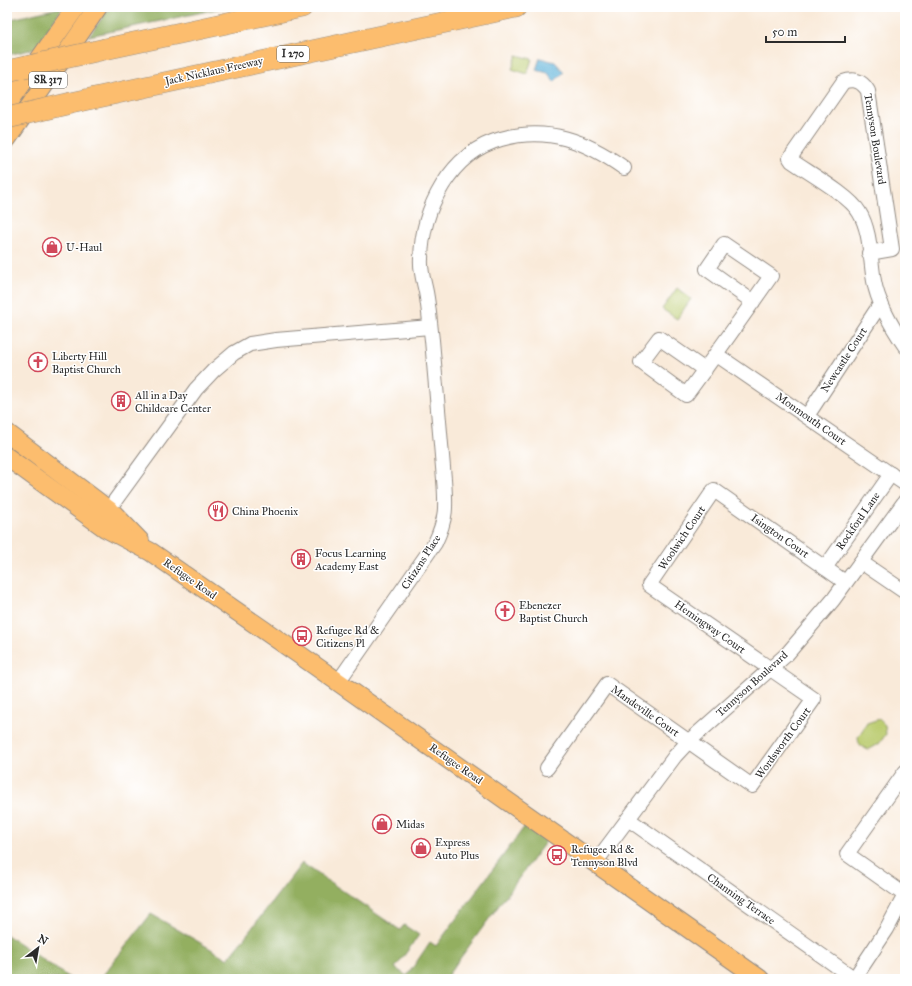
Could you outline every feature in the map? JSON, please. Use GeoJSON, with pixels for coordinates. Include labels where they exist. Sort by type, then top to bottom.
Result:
{"type":"FeatureCollection","features":[{"type":"Feature","properties":{"kind":"highway"},"geometry":{"type":"LineString","coordinates":[[7,71],[302,7]]}},
{"type":"Feature","properties":{"kind":"highway","name":"Jack Nicklaus Freeway"},"geometry":{"type":"LineString","coordinates":[[7,118],[516,7]]}},
{"type":"Feature","properties":{"kind":"main road","name":"SR 317"},"geometry":{"type":"LineString","coordinates":[[7,106],[76,7]]}},
{"type":"Feature","properties":{"kind":"main road","name":"SR 317"},"geometry":{"type":"LineString","coordinates":[[7,139],[98,7]]}},
{"type":"Feature","properties":{"kind":"main road","name":"Refugee Road"},"geometry":{"type":"LineString","coordinates":[[7,433],[103,516],[151,552],[760,979]]}},
{"type":"Feature","properties":{"kind":"main road","name":"Refugee Road"},"geometry":{"type":"LineString","coordinates":[[7,457],[103,516]]}},
{"type":"Feature","properties":{"kind":"street","name":"Tennyson Boulevard"},"geometry":{"type":"LineString","coordinates":[[869,254],[892,249],[868,91],[864,84],[858,80],[850,80],[843,82],[790,158],[792,161],[849,201],[859,212],[865,226],[869,254],[874,283],[881,303],[905,346]]}},
{"type":"Feature","properties":{"kind":"street","name":"Citizens Place"},"geometry":{"type":"LineString","coordinates":[[338,682],[435,543],[444,524],[445,492],[430,327],[421,260],[427,220],[435,197],[445,180],[477,149],[490,142],[510,137],[537,134],[559,136],[600,151],[624,168]]}},
{"type":"Feature","properties":{"kind":"street"},"geometry":{"type":"LineString","coordinates":[[705,370],[753,302]]}},
{"type":"Feature","properties":{"kind":"street","name":"Newcastle Court"},"geometry":{"type":"LineString","coordinates":[[807,416],[881,303]]}},
{"type":"Feature","properties":{"kind":"street"},"geometry":{"type":"LineString","coordinates":[[103,516],[194,392],[214,370],[234,353],[250,344],[276,340],[430,327]]}},
{"type":"Feature","properties":{"kind":"street","name":"Monmouth Court"},"geometry":{"type":"LineString","coordinates":[[717,355],[905,484]]}},
{"type":"Feature","properties":{"kind":"street","name":"Rockford Lane"},"geometry":{"type":"LineString","coordinates":[[825,568],[891,474]]}},
{"type":"Feature","properties":{"kind":"street","name":"Isington Court"},"geometry":{"type":"LineString","coordinates":[[714,490],[845,582]]}},
{"type":"Feature","properties":{"kind":"street","name":"Woolwich Court"},"geometry":{"type":"LineString","coordinates":[[649,585],[714,490]]}},
{"type":"Feature","properties":{"kind":"street","name":"Tennyson Boulevard"},"geometry":{"type":"LineString","coordinates":[[595,863],[675,756],[688,742],[787,654],[833,600],[905,501]]}},
{"type":"Feature","properties":{"kind":"street"},"geometry":{"type":"LineString","coordinates":[[861,562],[905,592]]}},
{"type":"Feature","properties":{"kind":"street","name":"Hemingway Court"},"geometry":{"type":"LineString","coordinates":[[649,585],[770,668]]}},
{"type":"Feature","properties":{"kind":"street","name":"Wordsworth Court"},"geometry":{"type":"LineString","coordinates":[[688,742],[752,786],[814,699],[770,668]]}},
{"type":"Feature","properties":{"kind":"street","name":"Mandeville Court"},"geometry":{"type":"LineString","coordinates":[[547,768],[607,684],[688,742]]}},
{"type":"Feature","properties":{"kind":"street"},"geometry":{"type":"LineString","coordinates":[[854,979],[887,929],[905,895],[847,854],[905,772]]}},
{"type":"Feature","properties":{"kind":"street","name":"Channing Terrace"},"geometry":{"type":"LineString","coordinates":[[628,819],[854,979]]}},
{"type":"Feature","properties":{"kind":"green space"},"geometry":{"type":"Polygon","coordinates":[[[63,7],[35,49],[7,55],[7,20],[63,7]]]}},
{"type":"Feature","properties":{"kind":"green space"},"geometry":{"type":"Polygon","coordinates":[[[110,7],[227,7],[89,36],[110,7]]]}},
{"type":"Feature","properties":{"kind":"green space"},"geometry":{"type":"Polygon","coordinates":[[[517,55],[532,59],[527,74],[512,69],[517,55]]]}},
{"type":"Feature","properties":{"kind":"green space"},"geometry":{"type":"Polygon","coordinates":[[[677,288],[691,299],[677,319],[662,309],[677,288]]]}},
{"type":"Feature","properties":{"kind":"green space"},"geometry":{"type":"Polygon","coordinates":[[[879,719],[885,725],[886,734],[879,744],[868,750],[859,745],[858,737],[867,723],[879,719]]]}},
{"type":"Feature","properties":{"kind":"green space"},"geometry":{"type":"Polygon","coordinates":[[[525,826],[546,841],[445,979],[100,979],[151,914],[228,959],[302,863],[400,930],[404,925],[419,935],[395,968],[407,976],[430,942],[436,946],[525,826]]]}},
{"type":"Feature","properties":{"kind":"green space"},"geometry":{"type":"Polygon","coordinates":[[[7,935],[71,979],[7,979],[7,935]]]}},
{"type":"Feature","properties":{"kind":"water"},"geometry":{"type":"Polygon","coordinates":[[[540,58],[555,62],[564,72],[554,82],[548,73],[536,70],[540,58]]]}},
{"type":"Feature","properties":{"kind":"place","name":"U-Haul"},"geometry":{"type":"Point","coordinates":[52,247]}},
{"type":"Feature","properties":{"kind":"place","name":"Liberty Hill Baptist Church"},"geometry":{"type":"Point","coordinates":[38,362]}},
{"type":"Feature","properties":{"kind":"place","name":"All in a Day Childcare Center"},"geometry":{"type":"Point","coordinates":[121,401]}},
{"type":"Feature","properties":{"kind":"place","name":"China Phoenix"},"geometry":{"type":"Point","coordinates":[218,511]}},
{"type":"Feature","properties":{"kind":"place","name":"Focus Learning Academy East"},"geometry":{"type":"Point","coordinates":[301,559]}},
{"type":"Feature","properties":{"kind":"place","name":"Ebenezer Baptist Church"},"geometry":{"type":"Point","coordinates":[505,611]}},
{"type":"Feature","properties":{"kind":"place","name":"Refugee Rd & Citizens Pl"},"geometry":{"type":"Point","coordinates":[302,636]}},
{"type":"Feature","properties":{"kind":"place","name":"Midas"},"geometry":{"type":"Point","coordinates":[382,824]}},
{"type":"Feature","properties":{"kind":"place","name":"Express Auto Plus"},"geometry":{"type":"Point","coordinates":[421,848]}},
{"type":"Feature","properties":{"kind":"place","name":"Refugee Rd & Tennyson Blvd"},"geometry":{"type":"Point","coordinates":[557,855]}}]}
